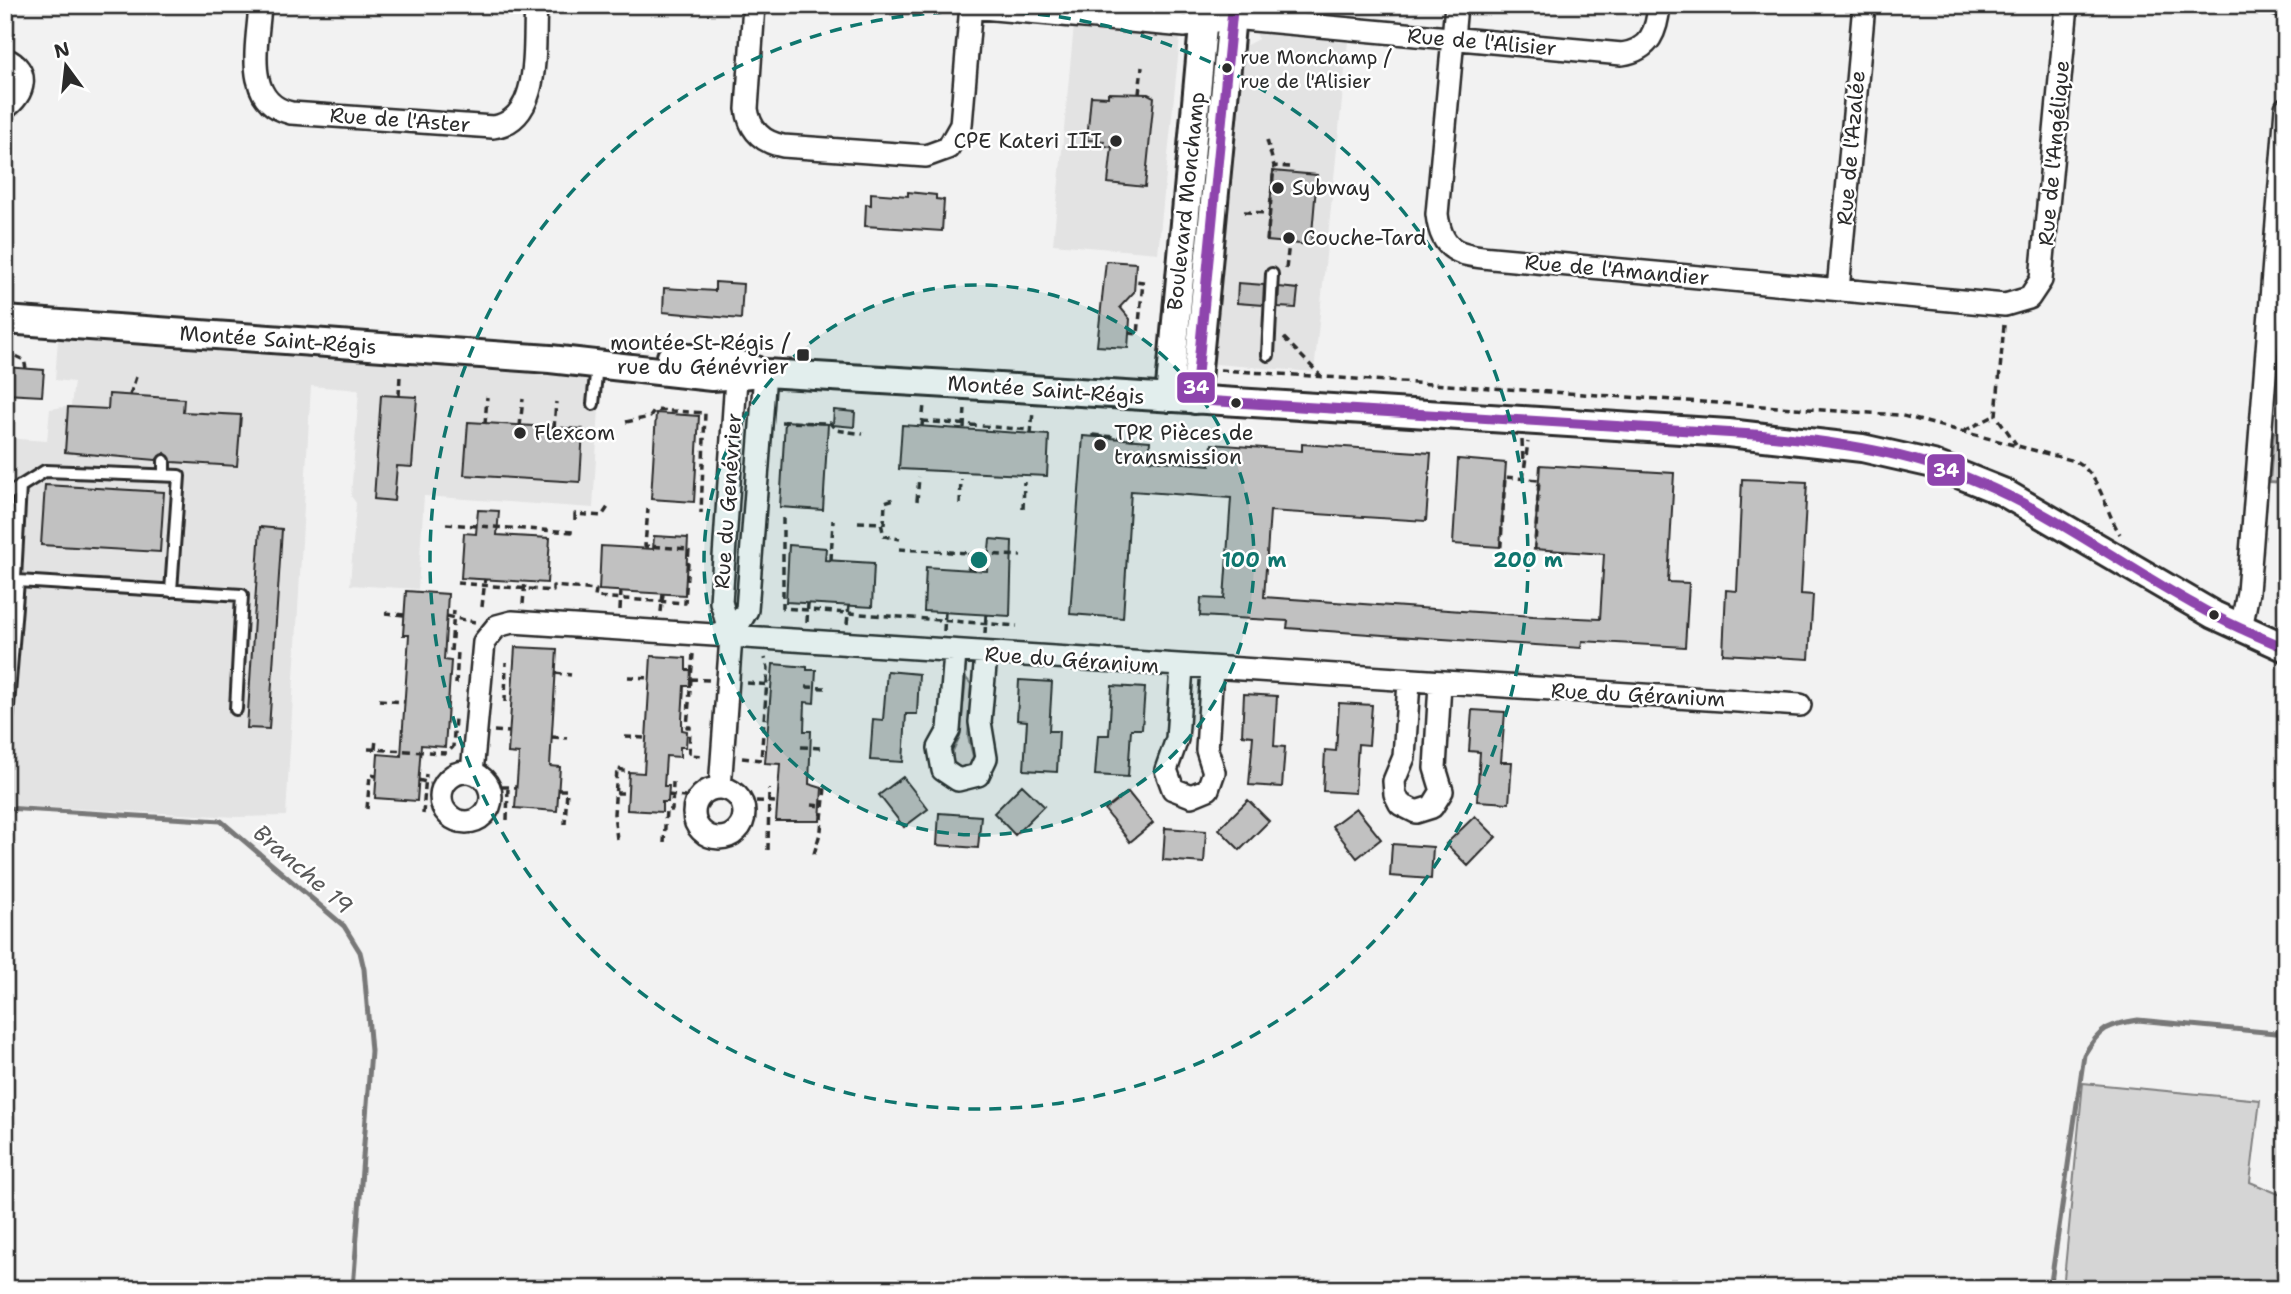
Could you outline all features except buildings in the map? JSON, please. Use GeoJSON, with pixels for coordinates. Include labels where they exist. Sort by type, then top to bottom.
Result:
{"type":"FeatureCollection","features":[{"type":"Feature","properties":{"kind":"street","name":"Rue de l'Aster"},"geometry":{"type":"LineString","coordinates":[[260,5],[258,85],[266,100],[274,107],[291,113],[493,127],[518,116],[528,101],[536,5]]}},
{"type":"Feature","properties":{"kind":"street"},"geometry":{"type":"LineString","coordinates":[[754,5],[747,109],[756,132],[771,144],[783,146],[926,156],[948,148],[958,135],[971,6]]}},
{"type":"Feature","properties":{"kind":"street","name":"Rue de l'Amandier"},"geometry":{"type":"LineString","coordinates":[[1456,5],[1437,199],[1438,228],[1446,244],[1479,257],[2005,305],[2029,298]]}},
{"type":"Feature","properties":{"kind":"street","name":"Rue de l'Alisier"},"geometry":{"type":"LineString","coordinates":[[971,6],[1185,26],[1200,11],[1232,11],[1453,39],[1609,53],[1634,52],[1652,38],[1657,27],[1659,5]]}},
{"type":"Feature","properties":{"kind":"street","name":"Rue de l'Azalée"},"geometry":{"type":"LineString","coordinates":[[1838,290],[1864,5]]}},
{"type":"Feature","properties":{"kind":"street","name":"Rue de l'Angélique"},"geometry":{"type":"LineString","coordinates":[[2029,298],[2038,287],[2043,266],[2067,5]]}},
{"type":"Feature","properties":{"kind":"street"},"geometry":{"type":"LineString","coordinates":[[2278,5],[2286,6]]}},
{"type":"Feature","properties":{"kind":"street","name":"Boulevard Monchamp"},"geometry":{"type":"LineString","coordinates":[[1169,398],[1200,11]]}},
{"type":"Feature","properties":{"kind":"street","name":"Boulevard Monchamp"},"geometry":{"type":"LineString","coordinates":[[1195,400],[1232,11]]}},
{"type":"Feature","properties":{"kind":"street"},"geometry":{"type":"LineString","coordinates":[[5,59],[16,65],[23,79],[20,95],[5,108]]}},
{"type":"Feature","properties":{"kind":"street"},"geometry":{"type":"LineString","coordinates":[[2241,629],[2248,592],[2281,237],[2286,108]]}},
{"type":"Feature","properties":{"kind":"street","name":"Montée Saint-Régis"},"geometry":{"type":"LineString","coordinates":[[5,320],[597,361],[702,376],[736,370],[1761,436],[1889,453],[1953,471],[2015,498],[2241,629],[2286,648]]}},
{"type":"Feature","properties":{"kind":"street","name":"Rue du Genévrier"},"geometry":{"type":"LineString","coordinates":[[720,788],[731,637],[721,602],[736,370]]}},
{"type":"Feature","properties":{"kind":"street","name":"Rue du Genévrier"},"geometry":{"type":"LineString","coordinates":[[731,637],[747,610],[765,373]]}},
{"type":"Feature","properties":{"kind":"street","name":"Rue du Géranium"},"geometry":{"type":"LineString","coordinates":[[472,773],[483,646],[487,637],[498,626],[512,622],[731,637],[949,644],[1182,667],[1800,705]]}},
{"type":"Feature","properties":{"kind":"street"},"geometry":{"type":"LineString","coordinates":[[949,644],[949,730],[939,756],[943,771],[958,780],[978,775],[985,764],[980,722],[985,647]]}},
{"type":"Feature","properties":{"kind":"street"},"geometry":{"type":"LineString","coordinates":[[1182,667],[1177,739],[1166,771],[1173,789],[1191,796],[1208,789],[1214,778],[1207,750],[1212,669]]}},
{"type":"Feature","properties":{"kind":"street"},"geometry":{"type":"LineString","coordinates":[[1409,682],[1404,757],[1394,788],[1400,804],[1416,812],[1432,807],[1440,797],[1435,759],[1440,684]]}},
{"type":"Feature","properties":{"kind":"lane"},"geometry":{"type":"LineString","coordinates":[[1268,355],[1272,274]]}},
{"type":"Feature","properties":{"kind":"lane"},"geometry":{"type":"LineString","coordinates":[[593,404],[597,361]]}},
{"type":"Feature","properties":{"kind":"lane"},"geometry":{"type":"LineString","coordinates":[[164,461],[164,475]]}},
{"type":"Feature","properties":{"kind":"lane"},"geometry":{"type":"LineString","coordinates":[[5,496],[45,471],[179,476],[171,591]]}},
{"type":"Feature","properties":{"kind":"lane"},"geometry":{"type":"LineString","coordinates":[[5,744],[17,580],[20,486]]}},
{"type":"Feature","properties":{"kind":"lane"},"geometry":{"type":"LineString","coordinates":[[5,568],[17,580],[242,595],[236,709]]}},
{"type":"Feature","properties":{"kind":"path"},"geometry":{"type":"LineString","coordinates":[[1139,94],[1142,67]]}},
{"type":"Feature","properties":{"kind":"path"},"geometry":{"type":"LineString","coordinates":[[1267,140],[1274,166],[1267,241]]}},
{"type":"Feature","properties":{"kind":"path"},"geometry":{"type":"LineString","coordinates":[[1274,166],[1289,167]]}},
{"type":"Feature","properties":{"kind":"path"},"geometry":{"type":"LineString","coordinates":[[1244,212],[1269,213]]}},
{"type":"Feature","properties":{"kind":"path"},"geometry":{"type":"LineString","coordinates":[[1286,275],[1289,243]]}},
{"type":"Feature","properties":{"kind":"path"},"geometry":{"type":"LineString","coordinates":[[1129,333],[1138,334],[1143,282],[1135,281]]}},
{"type":"Feature","properties":{"kind":"path"},"geometry":{"type":"LineString","coordinates":[[2005,317],[1996,415],[2017,445]]}},
{"type":"Feature","properties":{"kind":"path"},"geometry":{"type":"LineString","coordinates":[[1284,338],[1323,378]]}},
{"type":"Feature","properties":{"kind":"path"},"geometry":{"type":"LineString","coordinates":[[5,351],[24,360],[26,369]]}},
{"type":"Feature","properties":{"kind":"path"},"geometry":{"type":"LineString","coordinates":[[1214,372],[1280,375]]}},
{"type":"Feature","properties":{"kind":"path"},"geometry":{"type":"LineString","coordinates":[[399,396],[400,375]]}},
{"type":"Feature","properties":{"kind":"path"},"geometry":{"type":"LineString","coordinates":[[130,395],[136,377]]}},
{"type":"Feature","properties":{"kind":"path"},"geometry":{"type":"LineString","coordinates":[[485,424],[487,397]]}},
{"type":"Feature","properties":{"kind":"path"},"geometry":{"type":"LineString","coordinates":[[520,426],[523,400]]}},
{"type":"Feature","properties":{"kind":"path"},"geometry":{"type":"LineString","coordinates":[[554,428],[556,402]]}},
{"type":"Feature","properties":{"kind":"path"},"geometry":{"type":"LineString","coordinates":[[924,402],[922,423],[1031,432],[1033,409]]}},
{"type":"Feature","properties":{"kind":"path"},"geometry":{"type":"LineString","coordinates":[[965,405],[965,426]]}},
{"type":"Feature","properties":{"kind":"path"},"geometry":{"type":"LineString","coordinates":[[626,422],[650,418],[655,410],[705,413],[701,513]]}},
{"type":"Feature","properties":{"kind":"path"},"geometry":{"type":"LineString","coordinates":[[1964,431],[1996,415]]}},
{"type":"Feature","properties":{"kind":"path"},"geometry":{"type":"LineString","coordinates":[[778,427],[785,420],[830,423],[836,430],[863,434]]}},
{"type":"Feature","properties":{"kind":"path"},"geometry":{"type":"LineString","coordinates":[[1106,438],[1094,435],[1134,439]]}},
{"type":"Feature","properties":{"kind":"path"},"geometry":{"type":"LineString","coordinates":[[698,436],[706,437]]}},
{"type":"Feature","properties":{"kind":"path"},"geometry":{"type":"LineString","coordinates":[[1522,438],[1521,462],[1524,462]]}},
{"type":"Feature","properties":{"kind":"path"},"geometry":{"type":"LineString","coordinates":[[1523,479],[1529,438]]}},
{"type":"Feature","properties":{"kind":"path"},"geometry":{"type":"LineString","coordinates":[[917,501],[919,477]]}},
{"type":"Feature","properties":{"kind":"path"},"geometry":{"type":"LineString","coordinates":[[1500,559],[1505,477],[1539,480],[1534,561]]}},
{"type":"Feature","properties":{"kind":"path"},"geometry":{"type":"LineString","coordinates":[[695,478],[714,480]]}},
{"type":"Feature","properties":{"kind":"path"},"geometry":{"type":"LineString","coordinates":[[960,504],[961,479]]}},
{"type":"Feature","properties":{"kind":"path"},"geometry":{"type":"LineString","coordinates":[[1023,509],[1024,482]]}},
{"type":"Feature","properties":{"kind":"path"},"geometry":{"type":"LineString","coordinates":[[894,499],[885,502],[884,536],[900,539]]}},
{"type":"Feature","properties":{"kind":"path"},"geometry":{"type":"LineString","coordinates":[[2279,499],[2286,509]]}},
{"type":"Feature","properties":{"kind":"path"},"geometry":{"type":"LineString","coordinates":[[575,520],[575,514],[602,516],[608,506]]}},
{"type":"Feature","properties":{"kind":"path"},"geometry":{"type":"LineString","coordinates":[[457,583],[553,591],[553,586],[596,590],[595,597],[685,603],[689,549],[645,547],[648,509]]}},
{"type":"Feature","properties":{"kind":"path"},"geometry":{"type":"LineString","coordinates":[[783,517],[781,556],[785,556],[782,604],[788,610],[1017,626]]}},
{"type":"Feature","properties":{"kind":"path"},"geometry":{"type":"LineString","coordinates":[[831,560],[833,520]]}},
{"type":"Feature","properties":{"kind":"path"},"geometry":{"type":"LineString","coordinates":[[858,522],[881,523],[884,527]]}},
{"type":"Feature","properties":{"kind":"path"},"geometry":{"type":"LineString","coordinates":[[446,524],[574,532]]}},
{"type":"Feature","properties":{"kind":"path"},"geometry":{"type":"LineString","coordinates":[[900,549],[1021,556]]}},
{"type":"Feature","properties":{"kind":"path"},"geometry":{"type":"LineString","coordinates":[[969,553],[969,569]]}},
{"type":"Feature","properties":{"kind":"path"},"geometry":{"type":"LineString","coordinates":[[482,607],[485,579]]}},
{"type":"Feature","properties":{"kind":"path"},"geometry":{"type":"LineString","coordinates":[[522,608],[525,581]]}},
{"type":"Feature","properties":{"kind":"path"},"geometry":{"type":"LineString","coordinates":[[619,615],[621,591]]}},
{"type":"Feature","properties":{"kind":"path"},"geometry":{"type":"LineString","coordinates":[[661,618],[663,594]]}},
{"type":"Feature","properties":{"kind":"path"},"geometry":{"type":"LineString","coordinates":[[806,627],[808,603]]}},
{"type":"Feature","properties":{"kind":"path"},"geometry":{"type":"LineString","coordinates":[[847,630],[849,606]]}},
{"type":"Feature","properties":{"kind":"path"},"geometry":{"type":"LineString","coordinates":[[451,651],[454,610]]}},
{"type":"Feature","properties":{"kind":"path"},"geometry":{"type":"LineString","coordinates":[[945,612],[944,621],[949,644]]}},
{"type":"Feature","properties":{"kind":"path"},"geometry":{"type":"LineString","coordinates":[[385,613],[404,615]]}},
{"type":"Feature","properties":{"kind":"path"},"geometry":{"type":"LineString","coordinates":[[985,647],[986,615]]}},
{"type":"Feature","properties":{"kind":"path"},"geometry":{"type":"LineString","coordinates":[[446,616],[472,619],[480,627]]}},
{"type":"Feature","properties":{"kind":"path"},"geometry":{"type":"LineString","coordinates":[[696,648],[692,656],[690,679],[687,727],[690,727],[689,755],[705,756]]}},
{"type":"Feature","properties":{"kind":"path"},"geometry":{"type":"LineString","coordinates":[[456,684],[458,651]]}},
{"type":"Feature","properties":{"kind":"path"},"geometry":{"type":"LineString","coordinates":[[741,758],[761,760],[769,685],[764,653]]}},
{"type":"Feature","properties":{"kind":"path"},"geometry":{"type":"LineString","coordinates":[[505,702],[506,662]]}},
{"type":"Feature","properties":{"kind":"path"},"geometry":{"type":"LineString","coordinates":[[555,673],[571,675]]}},
{"type":"Feature","properties":{"kind":"path"},"geometry":{"type":"LineString","coordinates":[[628,677],[650,678]]}},
{"type":"Feature","properties":{"kind":"path"},"geometry":{"type":"LineString","coordinates":[[690,679],[709,680]]}},
{"type":"Feature","properties":{"kind":"path"},"geometry":{"type":"LineString","coordinates":[[449,683],[468,685]]}},
{"type":"Feature","properties":{"kind":"path"},"geometry":{"type":"LineString","coordinates":[[747,683],[769,685]]}},
{"type":"Feature","properties":{"kind":"path"},"geometry":{"type":"LineString","coordinates":[[806,687],[825,688]]}},
{"type":"Feature","properties":{"kind":"path"},"geometry":{"type":"LineString","coordinates":[[379,700],[405,702]]}},
{"type":"Feature","properties":{"kind":"path"},"geometry":{"type":"LineString","coordinates":[[368,749],[447,753],[453,747],[455,718]]}},
{"type":"Feature","properties":{"kind":"path"},"geometry":{"type":"LineString","coordinates":[[488,730],[510,732]]}},
{"type":"Feature","properties":{"kind":"path"},"geometry":{"type":"LineString","coordinates":[[552,737],[567,738]]}},
{"type":"Feature","properties":{"kind":"path"},"geometry":{"type":"LineString","coordinates":[[625,737],[646,738]]}},
{"type":"Feature","properties":{"kind":"path"},"geometry":{"type":"LineString","coordinates":[[375,749],[376,739]]}},
{"type":"Feature","properties":{"kind":"path"},"geometry":{"type":"LineString","coordinates":[[801,747],[821,748]]}},
{"type":"Feature","properties":{"kind":"path"},"geometry":{"type":"LineString","coordinates":[[617,839],[617,769],[623,769],[623,776]]}},
{"type":"Feature","properties":{"kind":"path"},"geometry":{"type":"LineString","coordinates":[[423,814],[428,783],[426,774]]}},
{"type":"Feature","properties":{"kind":"path"},"geometry":{"type":"LineString","coordinates":[[367,809],[370,775],[376,776]]}},
{"type":"Feature","properties":{"kind":"path"},"geometry":{"type":"LineString","coordinates":[[418,780],[428,783]]}},
{"type":"Feature","properties":{"kind":"path"},"geometry":{"type":"LineString","coordinates":[[664,843],[666,810],[672,810],[673,782]]}},
{"type":"Feature","properties":{"kind":"path"},"geometry":{"type":"LineString","coordinates":[[502,787],[516,788]]}},
{"type":"Feature","properties":{"kind":"path"},"geometry":{"type":"LineString","coordinates":[[814,854],[825,787]]}},
{"type":"Feature","properties":{"kind":"path"},"geometry":{"type":"LineString","coordinates":[[506,820],[508,788]]}},
{"type":"Feature","properties":{"kind":"path"},"geometry":{"type":"LineString","coordinates":[[768,850],[769,789]]}},
{"type":"Feature","properties":{"kind":"path"},"geometry":{"type":"LineString","coordinates":[[559,790],[567,790],[565,824]]}},
{"type":"Feature","properties":{"kind":"path"},"geometry":{"type":"LineString","coordinates":[[615,793],[628,793]]}},
{"type":"Feature","properties":{"kind":"path"},"geometry":{"type":"LineString","coordinates":[[671,795],[685,797]]}},
{"type":"Feature","properties":{"kind":"path"},"geometry":{"type":"LineString","coordinates":[[756,801],[777,802]]}},
{"type":"Feature","properties":{"kind":"path"},"geometry":{"type":"LineString","coordinates":[[812,805],[823,806]]}},
{"type":"Feature","properties":{"kind":"shaded area","name":"CPE Kateri III"},"geometry":{"type":"Polygon","coordinates":[[[1074,25],[1180,38],[1158,253],[1053,244],[1074,25]]]}},
{"type":"Feature","properties":{"kind":"shaded area"},"geometry":{"type":"Polygon","coordinates":[[[1257,34],[1348,42],[1314,372],[1215,364],[1212,357],[1243,53],[1245,46],[1258,39],[1257,34]]]}},
{"type":"Feature","properties":{"kind":"shaded area"},"geometry":{"type":"Polygon","coordinates":[[[58,339],[601,375],[593,508],[424,496],[418,589],[350,585],[356,503],[351,496],[359,390],[311,386],[286,816],[237,817],[5,805],[5,438],[47,441],[50,409],[71,406],[74,382],[55,380],[58,339]]]}},
{"type":"Feature","properties":{"kind":"shaded area"},"geometry":{"type":"Polygon","coordinates":[[[2274,432],[2286,433],[2286,483],[2270,482],[2274,432]]]}},
{"type":"Feature","properties":{"kind":"shaded area"},"geometry":{"type":"Polygon","coordinates":[[[966,678],[971,684],[968,737],[973,756],[970,765],[960,767],[953,762],[953,751],[960,736],[966,678]]]}},
{"type":"Feature","properties":{"kind":"shaded area"},"geometry":{"type":"Polygon","coordinates":[[[2083,1083],[2260,1100],[2250,1182],[2286,1197],[2286,1289],[2063,1289],[2083,1083]]]}},
{"type":"Feature","properties":{"kind":"waterway","name":"Branche 19"},"geometry":{"type":"LineString","coordinates":[[5,808],[221,821],[344,926],[360,952],[364,969],[371,1051],[353,1289]]}},
{"type":"Feature","properties":{"kind":"waterway"},"geometry":{"type":"LineString","coordinates":[[2050,1289],[2084,1055],[2100,1033],[2112,1026],[2138,1020],[2286,1034]]}},
{"type":"Feature","properties":{"kind":"transit line","name":"34"},"geometry":{"type":"LineString","coordinates":[[1233,5],[1195,400],[1762,435],[1845,445],[1899,456],[1952,472],[2006,495],[2061,524],[2206,611],[2286,648]]}},
{"type":"Feature","properties":{"kind":"place","name":"rue Monchamp / rue de l'Alisier"},"geometry":{"type":"Point","coordinates":[1227,68]}},
{"type":"Feature","properties":{"kind":"place","name":"CPE Kateri III"},"geometry":{"type":"Point","coordinates":[1116,141]}},
{"type":"Feature","properties":{"kind":"place","name":"Subway"},"geometry":{"type":"Point","coordinates":[1278,188]}},
{"type":"Feature","properties":{"kind":"place","name":"Couche-Tard"},"geometry":{"type":"Point","coordinates":[1289,238]}},
{"type":"Feature","properties":{"kind":"place","name":"montée St-Régis / rue du Génévrier"},"geometry":{"type":"Point","coordinates":[803,355]}},
{"type":"Feature","properties":{"kind":"place","name":"Flexcom"},"geometry":{"type":"Point","coordinates":[520,433]}},
{"type":"Feature","properties":{"kind":"place","name":"TPR Pièces de transmission"},"geometry":{"type":"Point","coordinates":[1100,445]}}]}
